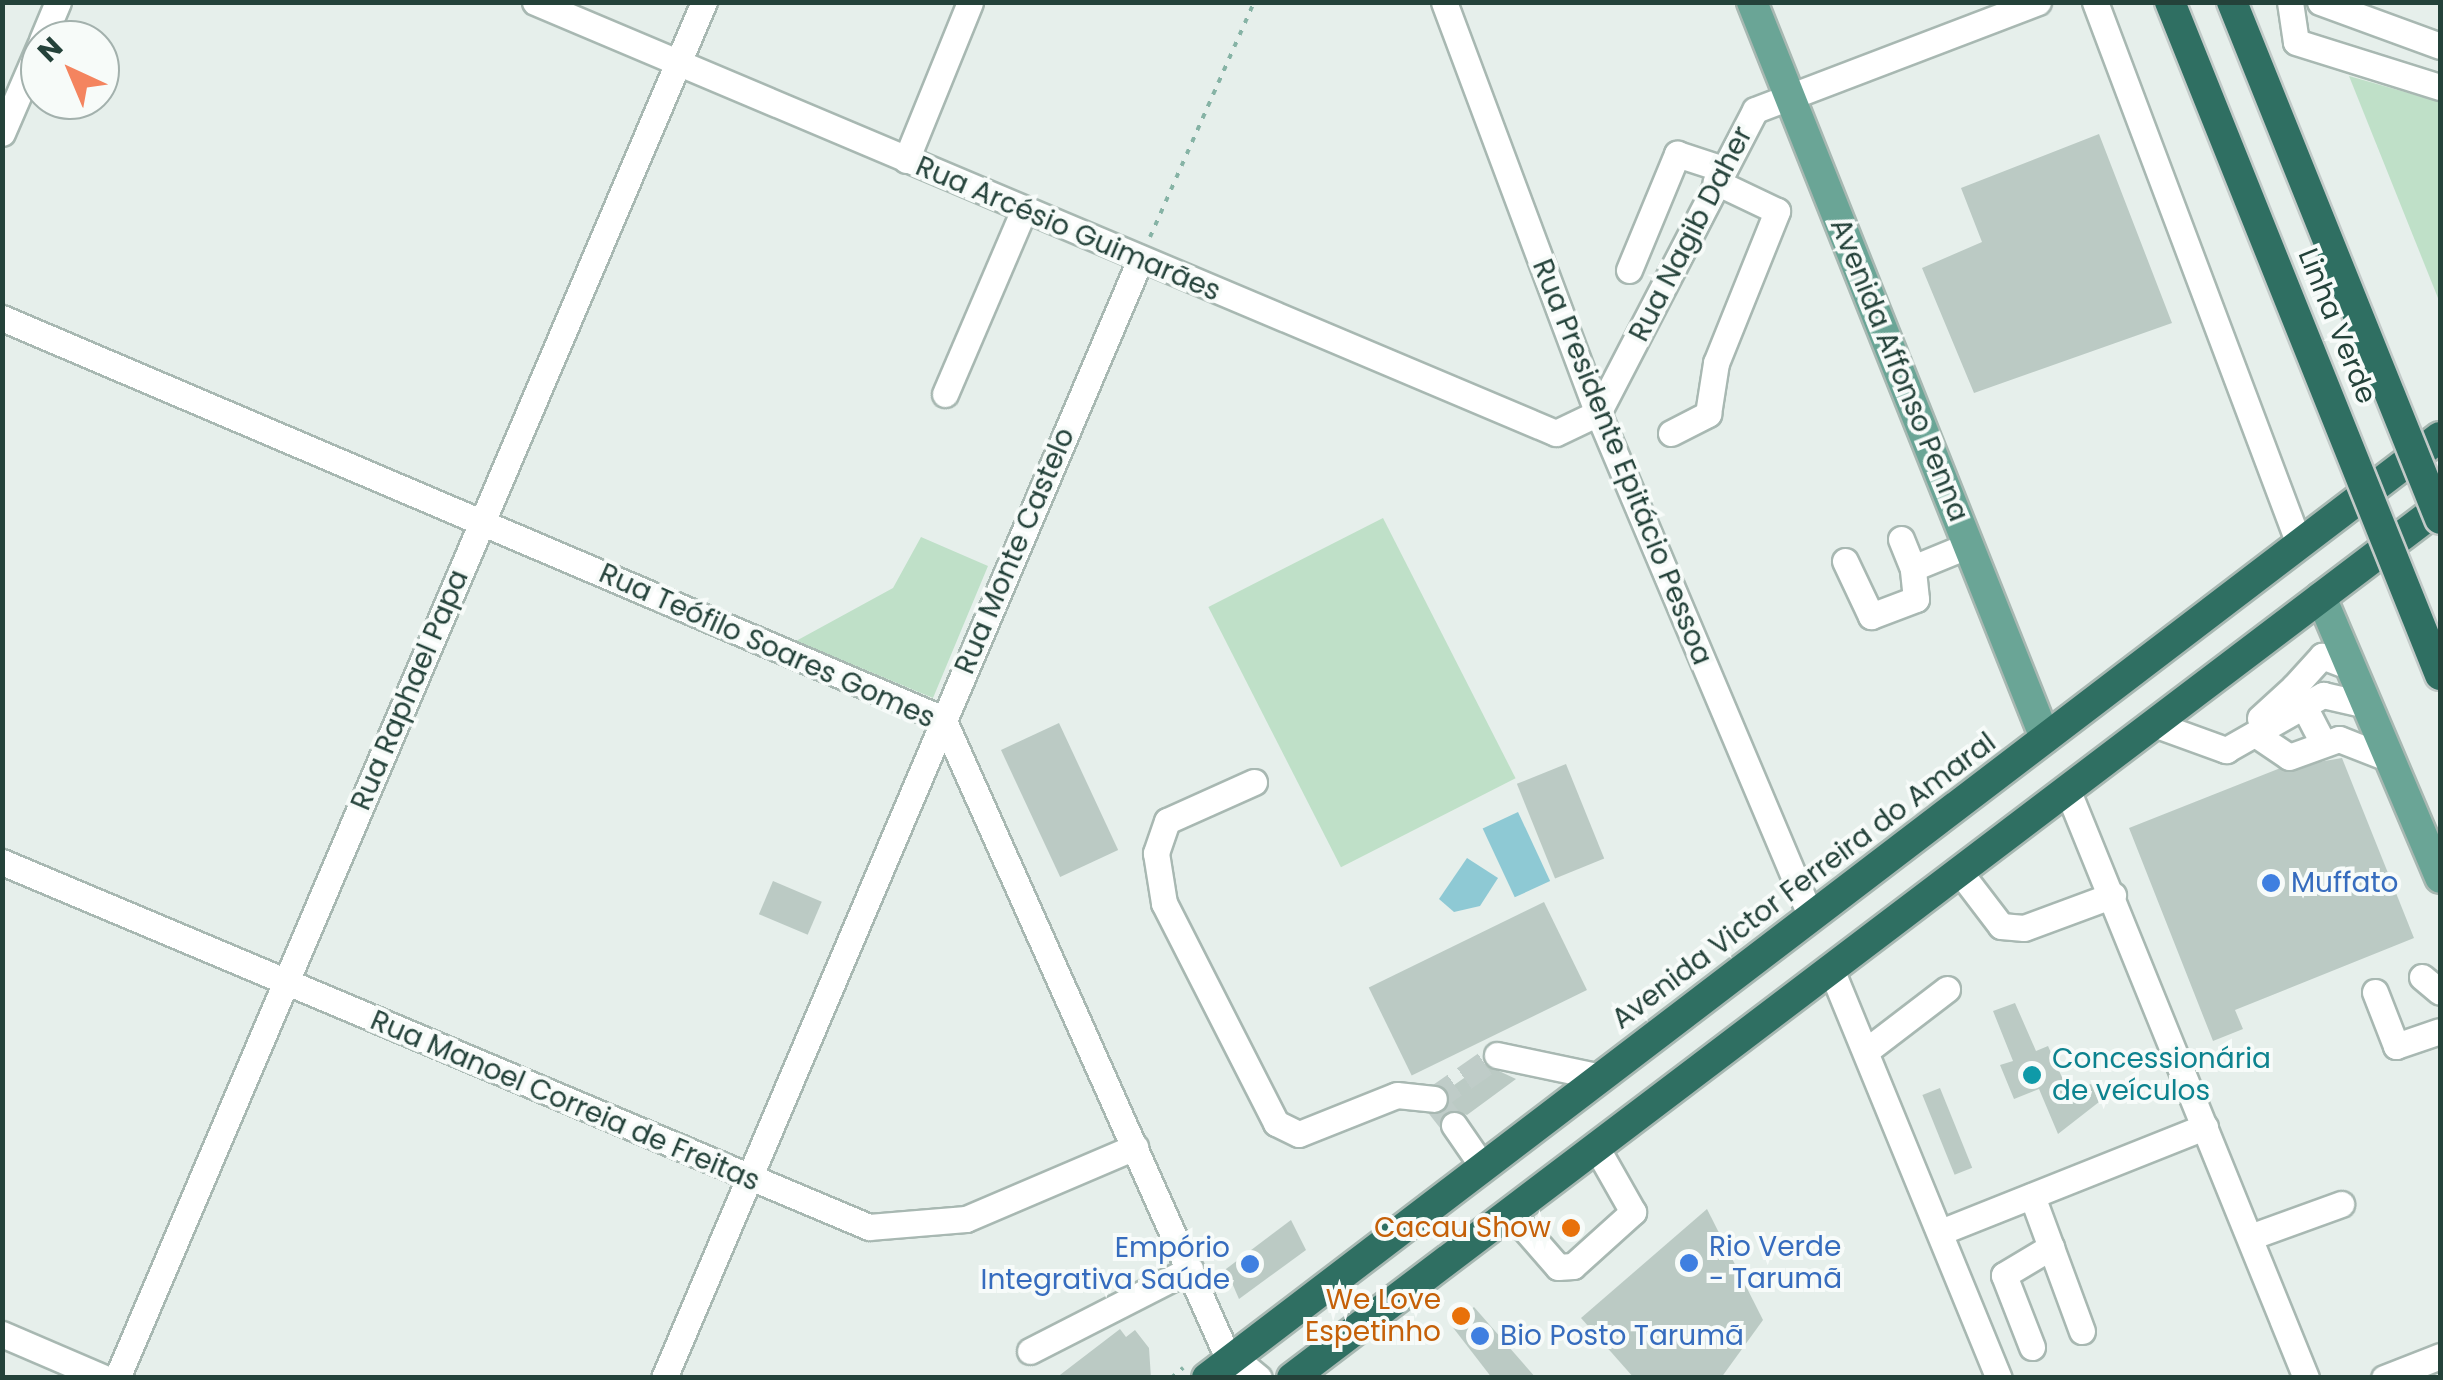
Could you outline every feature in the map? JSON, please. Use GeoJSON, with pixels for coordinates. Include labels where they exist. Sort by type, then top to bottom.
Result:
{"type":"FeatureCollection","features":[{"type":"Feature","properties":{"kind":"highway","name":"Linha Verde"},"geometry":{"type":"LineString","coordinates":[[2170,2],[2440,675]]}},
{"type":"Feature","properties":{"kind":"highway","name":"Linha Verde"},"geometry":{"type":"LineString","coordinates":[[2232,2],[2440,519]]}},
{"type":"Feature","properties":{"kind":"highway","name":"Avenida Victor Ferreira do Amaral"},"geometry":{"type":"LineString","coordinates":[[1218,1369],[2440,437]]}},
{"type":"Feature","properties":{"kind":"highway"},"geometry":{"type":"LineString","coordinates":[[1292,1378],[2440,507]]}},
{"type":"Feature","properties":{"kind":"main road","name":"Avenida Affonso Penna"},"geometry":{"type":"LineString","coordinates":[[1752,2],[2046,738]]}},
{"type":"Feature","properties":{"kind":"main road"},"geometry":{"type":"LineString","coordinates":[[2321,597],[2440,878]]}},
{"type":"Feature","properties":{"kind":"street","name":"Rua Arcésio Guimarães"},"geometry":{"type":"LineString","coordinates":[[535,2],[1541,430],[1572,432],[1598,413]]}},
{"type":"Feature","properties":{"kind":"street","name":"Rua Raphael Papa"},"geometry":{"type":"LineString","coordinates":[[117,1378],[704,2]]}},
{"type":"Feature","properties":{"kind":"street"},"geometry":{"type":"LineString","coordinates":[[906,160],[970,2]]}},
{"type":"Feature","properties":{"kind":"street","name":"Rua Presidente Epitácio Pessoa"},"geometry":{"type":"LineString","coordinates":[[1444,2],[1598,413],[1811,917]]}},
{"type":"Feature","properties":{"kind":"street","name":"Rua Nagib Daher"},"geometry":{"type":"LineString","coordinates":[[1598,413],[1755,110],[2038,2]]}},
{"type":"Feature","properties":{"kind":"street"},"geometry":{"type":"LineString","coordinates":[[2095,2],[2299,544]]}},
{"type":"Feature","properties":{"kind":"street"},"geometry":{"type":"LineString","coordinates":[[2290,2],[2296,42],[2440,87]]}},
{"type":"Feature","properties":{"kind":"street"},"geometry":{"type":"LineString","coordinates":[[2320,2],[2440,46]]}},
{"type":"Feature","properties":{"kind":"street"},"geometry":{"type":"LineString","coordinates":[[2,134],[20,92]]}},
{"type":"Feature","properties":{"kind":"street"},"geometry":{"type":"LineString","coordinates":[[1629,270],[1677,154],[1777,211],[1716,362],[1708,414],[1671,433]]}},
{"type":"Feature","properties":{"kind":"street"},"geometry":{"type":"LineString","coordinates":[[945,394],[1024,210]]}},
{"type":"Feature","properties":{"kind":"street","name":"Rua Monte Castelo"},"geometry":{"type":"LineString","coordinates":[[664,1378],[1140,260]]}},
{"type":"Feature","properties":{"kind":"street","name":"Rua Teófilo Soares Gomes"},"geometry":{"type":"LineString","coordinates":[[2,318],[943,719],[1190,1269],[1218,1369]]}},
{"type":"Feature","properties":{"kind":"street"},"geometry":{"type":"LineString","coordinates":[[1845,561],[1870,616],[1916,599],[1913,568],[1901,539]]}},
{"type":"Feature","properties":{"kind":"street"},"geometry":{"type":"LineString","coordinates":[[1913,568],[1969,545]]}},
{"type":"Feature","properties":{"kind":"street"},"geometry":{"type":"LineString","coordinates":[[2161,719],[2213,750],[2258,736],[2298,696],[2322,656],[2351,667]]}},
{"type":"Feature","properties":{"kind":"street"},"geometry":{"type":"LineString","coordinates":[[2161,719],[2228,739],[2298,696],[2338,692],[2367,705]]}},
{"type":"Feature","properties":{"kind":"street"},"geometry":{"type":"LineString","coordinates":[[2298,696],[2323,743]]}},
{"type":"Feature","properties":{"kind":"street"},"geometry":{"type":"LineString","coordinates":[[2258,736],[2288,757],[2339,740],[2390,758]]}},
{"type":"Feature","properties":{"kind":"street"},"geometry":{"type":"LineString","coordinates":[[1254,782],[1167,820],[1156,852],[1164,903],[1276,1123],[1299,1134],[1397,1095],[1434,1099]]}},
{"type":"Feature","properties":{"kind":"street"},"geometry":{"type":"LineString","coordinates":[[2067,789],[2306,1378]]}},
{"type":"Feature","properties":{"kind":"street","name":"Rua Manoel Correia de Freitas"},"geometry":{"type":"LineString","coordinates":[[2,862],[868,1228],[911,1230],[966,1219],[1134,1147]]}},
{"type":"Feature","properties":{"kind":"street"},"geometry":{"type":"LineString","coordinates":[[1959,871],[2001,926],[2024,928],[2113,895]]}},
{"type":"Feature","properties":{"kind":"street"},"geometry":{"type":"LineString","coordinates":[[1830,969],[1943,1231],[1999,1378]]}},
{"type":"Feature","properties":{"kind":"street"},"geometry":{"type":"LineString","coordinates":[[1866,1051],[1946,989]]}},
{"type":"Feature","properties":{"kind":"street"},"geometry":{"type":"LineString","coordinates":[[2375,992],[2400,1057],[2440,1031]]}},
{"type":"Feature","properties":{"kind":"street"},"geometry":{"type":"LineString","coordinates":[[1497,1055],[1602,1076]]}},
{"type":"Feature","properties":{"kind":"street"},"geometry":{"type":"LineString","coordinates":[[1454,1125],[1483,1167]]}},
{"type":"Feature","properties":{"kind":"street"},"geometry":{"type":"LineString","coordinates":[[1943,1231],[2205,1126]]}},
{"type":"Feature","properties":{"kind":"street"},"geometry":{"type":"LineString","coordinates":[[1510,1212],[1558,1267],[1573,1266],[1633,1212],[1596,1147]]}},
{"type":"Feature","properties":{"kind":"street"},"geometry":{"type":"LineString","coordinates":[[2032,1196],[2082,1332]]}},
{"type":"Feature","properties":{"kind":"street"},"geometry":{"type":"LineString","coordinates":[[2250,1238],[2341,1204]]}},
{"type":"Feature","properties":{"kind":"street"},"geometry":{"type":"LineString","coordinates":[[2032,1347],[2004,1276],[2051,1248]]}},
{"type":"Feature","properties":{"kind":"street"},"geometry":{"type":"LineString","coordinates":[[1030,1351],[1190,1269]]}},
{"type":"Feature","properties":{"kind":"street"},"geometry":{"type":"LineString","coordinates":[[2,1334],[104,1378]]}},
{"type":"Feature","properties":{"kind":"street"},"geometry":{"type":"LineString","coordinates":[[2384,1378],[2440,1356]]}},
{"type":"Feature","properties":{"kind":"street"},"geometry":{"type":"LineString","coordinates":[[1218,1369],[1258,1378]]}},
{"type":"Feature","properties":{"kind":"path"},"geometry":{"type":"LineString","coordinates":[[1140,260],[1254,2]]}},
{"type":"Feature","properties":{"kind":"green space"},"geometry":{"type":"Polygon","coordinates":[[[2349,76],[2440,102],[2440,303],[2349,76]]]}},
{"type":"Feature","properties":{"kind":"green space"},"geometry":{"type":"Polygon","coordinates":[[[1383,518],[1516,778],[1341,867],[1208,607],[1383,518]]]}},
{"type":"Feature","properties":{"kind":"green space"},"geometry":{"type":"Polygon","coordinates":[[[921,537],[988,566],[933,698],[796,641],[893,588],[921,537]]]}},
{"type":"Feature","properties":{"kind":"water"},"geometry":{"type":"Polygon","coordinates":[[[1518,812],[1550,881],[1515,897],[1483,828],[1518,812]]]}},
{"type":"Feature","properties":{"kind":"water"},"geometry":{"type":"Polygon","coordinates":[[[1467,858],[1498,878],[1480,906],[1454,912],[1439,899],[1467,858]]]}},
{"type":"Feature","properties":{"kind":"building"},"geometry":{"type":"Polygon","coordinates":[[[2099,134],[2172,323],[1974,393],[1922,268],[1982,242],[1961,188],[2099,134]]]}},
{"type":"Feature","properties":{"kind":"building"},"geometry":{"type":"Polygon","coordinates":[[[1059,723],[1118,850],[1060,877],[1001,750],[1059,723]]]}},
{"type":"Feature","properties":{"kind":"building","name":"Muffato"},"geometry":{"type":"Polygon","coordinates":[[[2342,758],[2414,938],[2235,1010],[2243,1029],[2213,1041],[2129,828],[2278,769],[2342,758]]]}},
{"type":"Feature","properties":{"kind":"building"},"geometry":{"type":"Polygon","coordinates":[[[1566,764],[1604,859],[1555,878],[1517,784],[1566,764]]]}},
{"type":"Feature","properties":{"kind":"building"},"geometry":{"type":"Polygon","coordinates":[[[773,881],[822,902],[808,935],[759,914],[773,881]]]}},
{"type":"Feature","properties":{"kind":"building"},"geometry":{"type":"Polygon","coordinates":[[[1544,902],[1587,990],[1412,1076],[1369,987],[1544,902]]]}},
{"type":"Feature","properties":{"kind":"building","name":"Concessionária de veículos"},"geometry":{"type":"Polygon","coordinates":[[[2015,1003],[2036,1051],[2048,1046],[2069,1093],[2091,1084],[2099,1102],[2058,1134],[2039,1089],[2014,1099],[2000,1065],[2013,1061],[1993,1011],[2015,1003]]]}},
{"type":"Feature","properties":{"kind":"building"},"geometry":{"type":"Polygon","coordinates":[[[1484,1064],[1516,1079],[1467,1115],[1452,1109],[1439,1120],[1447,1090],[1484,1064]]]}},
{"type":"Feature","properties":{"kind":"building"},"geometry":{"type":"Polygon","coordinates":[[[1940,1088],[1972,1168],[1955,1175],[1922,1095],[1940,1088]]]}},
{"type":"Feature","properties":{"kind":"building","name":"Rio Verde - Tarumã"},"geometry":{"type":"Polygon","coordinates":[[[1707,1209],[1763,1320],[1721,1378],[1634,1378],[1581,1318],[1707,1209]]]}},
{"type":"Feature","properties":{"kind":"building"},"geometry":{"type":"Polygon","coordinates":[[[1291,1220],[1306,1250],[1239,1299],[1226,1269],[1291,1220]]]}},
{"type":"Feature","properties":{"kind":"building","name":"Bio Posto Tarumã"},"geometry":{"type":"Polygon","coordinates":[[[1474,1307],[1536,1378],[1492,1378],[1451,1325],[1474,1307]]]}},
{"type":"Feature","properties":{"kind":"building"},"geometry":{"type":"Polygon","coordinates":[[[1120,1329],[1126,1337],[1135,1330],[1149,1348],[1151,1378],[1056,1378],[1120,1329]]]}},
{"type":"Feature","properties":{"kind":"tunnel"},"geometry":{"type":"LineString","coordinates":[[1454,1125],[1434,1099],[1497,1055]]}},
{"type":"Feature","properties":{"kind":"place","name":"Muffato"},"geometry":{"type":"Point","coordinates":[2271,883]}},
{"type":"Feature","properties":{"kind":"place","name":"Concessionária de veículos"},"geometry":{"type":"Point","coordinates":[2032,1075]}},
{"type":"Feature","properties":{"kind":"place","name":"Cacau Show"},"geometry":{"type":"Point","coordinates":[1571,1228]}},
{"type":"Feature","properties":{"kind":"place","name":"Rio Verde - Tarumã"},"geometry":{"type":"Point","coordinates":[1689,1263]}},
{"type":"Feature","properties":{"kind":"place","name":"Empório Integrativa Saúde"},"geometry":{"type":"Point","coordinates":[1250,1264]}},
{"type":"Feature","properties":{"kind":"place","name":"We Love Espetinho"},"geometry":{"type":"Point","coordinates":[1461,1316]}},
{"type":"Feature","properties":{"kind":"place","name":"Bio Posto Tarumã"},"geometry":{"type":"Point","coordinates":[1480,1336]}}]}
